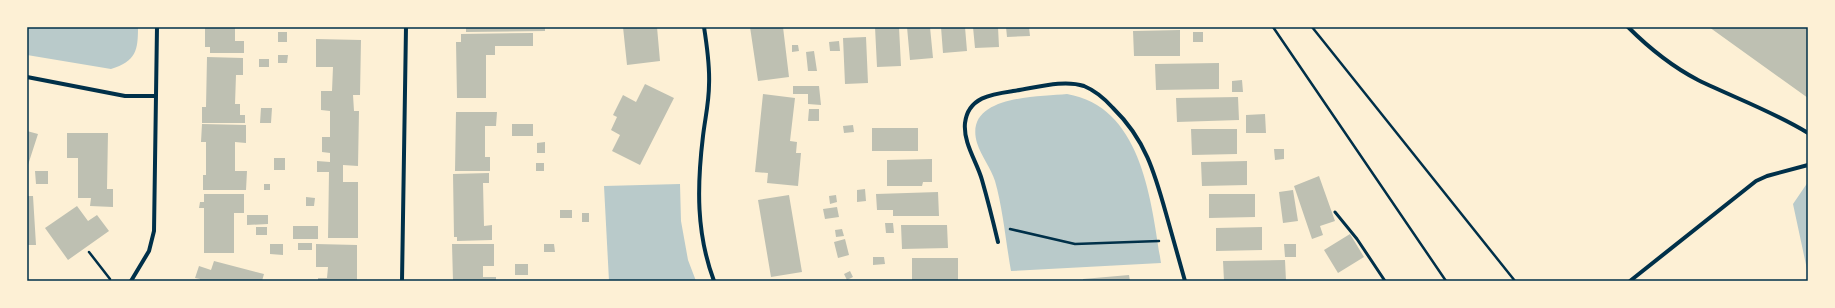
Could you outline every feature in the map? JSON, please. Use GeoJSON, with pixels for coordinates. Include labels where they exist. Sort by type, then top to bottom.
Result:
{"type":"FeatureCollection","features":[{"type":"Feature","properties":{"kind":"street"},"geometry":{"type":"LineString","coordinates":[[131,281],[149,251],[154,231],[157,27]]}},
{"type":"Feature","properties":{"kind":"street"},"geometry":{"type":"LineString","coordinates":[[402,281],[406,27]]}},
{"type":"Feature","properties":{"kind":"street"},"geometry":{"type":"LineString","coordinates":[[704,27],[709,65],[709,86],[698,200],[701,237],[714,281]]}},
{"type":"Feature","properties":{"kind":"street"},"geometry":{"type":"LineString","coordinates":[[1628,27],[1655,51],[1697,79],[1787,121],[1808,134]]}},
{"type":"Feature","properties":{"kind":"street"},"geometry":{"type":"LineString","coordinates":[[27,77],[125,96],[156,96]]}},
{"type":"Feature","properties":{"kind":"street"},"geometry":{"type":"LineString","coordinates":[[998,242],[982,179],[970,150],[965,131],[965,122],[969,111],[979,99],[992,93],[1062,84],[1074,84],[1094,90],[1135,133],[1156,176],[1185,281]]}},
{"type":"Feature","properties":{"kind":"street"},"geometry":{"type":"LineString","coordinates":[[1630,281],[1756,181],[1767,176],[1808,165]]}},
{"type":"Feature","properties":{"kind":"lane"},"geometry":{"type":"LineString","coordinates":[[1335,212],[1357,239],[1385,281]]}},
{"type":"Feature","properties":{"kind":"path"},"geometry":{"type":"LineString","coordinates":[[1273,27],[1446,281]]}},
{"type":"Feature","properties":{"kind":"path"},"geometry":{"type":"LineString","coordinates":[[1312,27],[1515,281]]}},
{"type":"Feature","properties":{"kind":"path"},"geometry":{"type":"LineString","coordinates":[[994,226],[1075,244],[1174,241]]}},
{"type":"Feature","properties":{"kind":"path"},"geometry":{"type":"LineString","coordinates":[[89,252],[110,279]]}},
{"type":"Feature","properties":{"kind":"shaded area"},"geometry":{"type":"Polygon","coordinates":[[[27,27],[138,27],[136,49],[131,59],[111,69],[27,55],[27,27]]]}},
{"type":"Feature","properties":{"kind":"shaded area"},"geometry":{"type":"Polygon","coordinates":[[[1067,94],[1092,102],[1112,117],[1128,137],[1139,160],[1147,186],[1161,263],[1011,271],[998,192],[993,176],[977,143],[976,127],[981,116],[992,107],[1022,98],[1067,94]]]}},
{"type":"Feature","properties":{"kind":"shaded area"},"geometry":{"type":"Polygon","coordinates":[[[1808,182],[1808,274],[1793,204],[1808,182]]]}},
{"type":"Feature","properties":{"kind":"shaded area"},"geometry":{"type":"Polygon","coordinates":[[[680,184],[681,221],[688,260],[696,281],[609,281],[604,186],[680,184]]]}},
{"type":"Feature","properties":{"kind":"building"},"geometry":{"type":"Polygon","coordinates":[[[205,27],[235,27],[235,41],[244,41],[244,53],[210,53],[210,47],[205,47],[205,27]]]}},
{"type":"Feature","properties":{"kind":"building"},"geometry":{"type":"Polygon","coordinates":[[[466,27],[545,27],[545,31],[466,32],[466,27]]]}},
{"type":"Feature","properties":{"kind":"building"},"geometry":{"type":"Polygon","coordinates":[[[623,27],[657,27],[660,61],[627,65],[623,27]]]}},
{"type":"Feature","properties":{"kind":"building"},"geometry":{"type":"Polygon","coordinates":[[[750,27],[783,27],[789,77],[758,81],[750,27]]]}},
{"type":"Feature","properties":{"kind":"building"},"geometry":{"type":"Polygon","coordinates":[[[875,27],[899,27],[901,66],[877,67],[875,27]]]}},
{"type":"Feature","properties":{"kind":"building"},"geometry":{"type":"Polygon","coordinates":[[[907,27],[930,27],[933,58],[910,60],[907,27]]]}},
{"type":"Feature","properties":{"kind":"building"},"geometry":{"type":"Polygon","coordinates":[[[941,27],[965,27],[967,51],[943,53],[941,27]]]}},
{"type":"Feature","properties":{"kind":"building"},"geometry":{"type":"Polygon","coordinates":[[[973,27],[998,27],[999,47],[975,48],[973,27]]]}},
{"type":"Feature","properties":{"kind":"building"},"geometry":{"type":"Polygon","coordinates":[[[1006,27],[1029,27],[1030,36],[1007,37],[1006,27]]]}},
{"type":"Feature","properties":{"kind":"building"},"geometry":{"type":"Polygon","coordinates":[[[1709,27],[1808,27],[1808,98],[1709,27]]]}},
{"type":"Feature","properties":{"kind":"building"},"geometry":{"type":"Polygon","coordinates":[[[1180,30],[1180,56],[1134,56],[1133,31],[1180,30]]]}},
{"type":"Feature","properties":{"kind":"building"},"geometry":{"type":"Polygon","coordinates":[[[278,32],[287,32],[287,42],[278,42],[278,32]]]}},
{"type":"Feature","properties":{"kind":"building"},"geometry":{"type":"Polygon","coordinates":[[[1193,32],[1203,32],[1203,42],[1193,42],[1193,32]]]}},
{"type":"Feature","properties":{"kind":"building"},"geometry":{"type":"Polygon","coordinates":[[[533,33],[533,46],[495,46],[495,55],[486,55],[486,98],[457,98],[456,42],[461,42],[461,34],[533,33]]]}},
{"type":"Feature","properties":{"kind":"building"},"geometry":{"type":"Polygon","coordinates":[[[866,37],[868,83],[845,84],[843,38],[866,37]]]}},
{"type":"Feature","properties":{"kind":"building"},"geometry":{"type":"Polygon","coordinates":[[[316,39],[361,40],[360,95],[353,95],[354,111],[359,111],[358,166],[343,165],[343,182],[358,182],[358,238],[328,238],[329,172],[317,172],[317,161],[330,162],[330,153],[322,152],[322,137],[330,137],[330,111],[321,110],[321,91],[332,91],[333,67],[316,67],[316,39]]]}},
{"type":"Feature","properties":{"kind":"building"},"geometry":{"type":"Polygon","coordinates":[[[839,41],[840,51],[830,51],[829,42],[839,41]]]}},
{"type":"Feature","properties":{"kind":"building"},"geometry":{"type":"Polygon","coordinates":[[[792,45],[798,45],[799,51],[792,52],[792,45]]]}},
{"type":"Feature","properties":{"kind":"building"},"geometry":{"type":"Polygon","coordinates":[[[814,51],[817,71],[808,71],[806,52],[814,51]]]}},
{"type":"Feature","properties":{"kind":"building"},"geometry":{"type":"Polygon","coordinates":[[[278,55],[288,55],[287,63],[278,63],[278,55]]]}},
{"type":"Feature","properties":{"kind":"building"},"geometry":{"type":"Polygon","coordinates":[[[207,57],[243,58],[243,75],[236,75],[235,104],[240,104],[240,115],[245,115],[245,123],[202,123],[202,107],[206,107],[207,57]]]}},
{"type":"Feature","properties":{"kind":"building"},"geometry":{"type":"Polygon","coordinates":[[[259,59],[269,59],[269,67],[259,67],[259,59]]]}},
{"type":"Feature","properties":{"kind":"building"},"geometry":{"type":"Polygon","coordinates":[[[1219,63],[1219,89],[1156,90],[1155,64],[1219,63]]]}},
{"type":"Feature","properties":{"kind":"building"},"geometry":{"type":"Polygon","coordinates":[[[1242,80],[1243,92],[1232,92],[1232,81],[1242,80]]]}},
{"type":"Feature","properties":{"kind":"building"},"geometry":{"type":"Polygon","coordinates":[[[645,84],[674,98],[640,165],[612,151],[620,135],[611,130],[617,117],[613,115],[623,95],[636,102],[645,84]]]}},
{"type":"Feature","properties":{"kind":"building"},"geometry":{"type":"Polygon","coordinates":[[[793,86],[819,86],[821,105],[808,104],[808,94],[793,94],[793,86]]]}},
{"type":"Feature","properties":{"kind":"building"},"geometry":{"type":"Polygon","coordinates":[[[763,94],[795,98],[790,141],[797,142],[796,153],[801,153],[798,186],[767,183],[768,173],[755,172],[763,94]]]}},
{"type":"Feature","properties":{"kind":"building"},"geometry":{"type":"Polygon","coordinates":[[[1238,97],[1239,120],[1177,122],[1176,98],[1238,97]]]}},
{"type":"Feature","properties":{"kind":"building"},"geometry":{"type":"Polygon","coordinates":[[[261,108],[272,108],[271,123],[260,123],[261,108]]]}},
{"type":"Feature","properties":{"kind":"building"},"geometry":{"type":"Polygon","coordinates":[[[809,109],[819,109],[819,121],[808,121],[809,109]]]}},
{"type":"Feature","properties":{"kind":"building"},"geometry":{"type":"Polygon","coordinates":[[[456,112],[497,112],[496,126],[485,126],[485,157],[490,157],[490,171],[455,171],[456,112]]]}},
{"type":"Feature","properties":{"kind":"building"},"geometry":{"type":"Polygon","coordinates":[[[1265,114],[1266,133],[1246,133],[1246,115],[1265,114]]]}},
{"type":"Feature","properties":{"kind":"building"},"geometry":{"type":"Polygon","coordinates":[[[202,124],[246,125],[246,143],[235,142],[235,171],[247,171],[246,190],[203,190],[203,175],[206,175],[206,142],[201,142],[202,124]]]}},
{"type":"Feature","properties":{"kind":"building"},"geometry":{"type":"Polygon","coordinates":[[[512,124],[533,124],[533,136],[512,136],[512,124]]]}},
{"type":"Feature","properties":{"kind":"building"},"geometry":{"type":"Polygon","coordinates":[[[853,125],[854,132],[844,133],[843,126],[853,125]]]}},
{"type":"Feature","properties":{"kind":"building"},"geometry":{"type":"Polygon","coordinates":[[[872,128],[918,128],[918,151],[872,151],[872,128]]]}},
{"type":"Feature","properties":{"kind":"building"},"geometry":{"type":"Polygon","coordinates":[[[1191,129],[1237,129],[1237,154],[1192,155],[1191,129]]]}},
{"type":"Feature","properties":{"kind":"building"},"geometry":{"type":"Polygon","coordinates":[[[27,131],[38,134],[27,168],[27,131]]]}},
{"type":"Feature","properties":{"kind":"building"},"geometry":{"type":"Polygon","coordinates":[[[67,133],[108,133],[107,189],[113,189],[113,207],[90,206],[91,198],[78,198],[78,158],[67,158],[67,133]]]}},
{"type":"Feature","properties":{"kind":"building"},"geometry":{"type":"Polygon","coordinates":[[[545,142],[545,153],[537,153],[537,143],[545,142]]]}},
{"type":"Feature","properties":{"kind":"building"},"geometry":{"type":"Polygon","coordinates":[[[1274,149],[1284,149],[1284,159],[1275,160],[1274,149]]]}},
{"type":"Feature","properties":{"kind":"building"},"geometry":{"type":"Polygon","coordinates":[[[274,158],[285,158],[285,170],[274,170],[274,158]]]}},
{"type":"Feature","properties":{"kind":"building"},"geometry":{"type":"Polygon","coordinates":[[[932,159],[932,182],[923,182],[922,186],[887,186],[887,160],[932,159]]]}},
{"type":"Feature","properties":{"kind":"building"},"geometry":{"type":"Polygon","coordinates":[[[1247,161],[1247,185],[1202,186],[1201,162],[1247,161]]]}},
{"type":"Feature","properties":{"kind":"building"},"geometry":{"type":"Polygon","coordinates":[[[536,163],[544,163],[544,171],[536,171],[536,163]]]}},
{"type":"Feature","properties":{"kind":"building"},"geometry":{"type":"Polygon","coordinates":[[[35,171],[48,171],[48,184],[36,184],[35,171]]]}},
{"type":"Feature","properties":{"kind":"building"},"geometry":{"type":"Polygon","coordinates":[[[489,173],[489,183],[483,183],[484,226],[492,225],[492,240],[457,241],[457,237],[454,237],[453,174],[489,173]]]}},
{"type":"Feature","properties":{"kind":"building"},"geometry":{"type":"Polygon","coordinates":[[[1319,176],[1335,221],[1320,226],[1323,235],[1312,239],[1294,186],[1319,176]]]}},
{"type":"Feature","properties":{"kind":"building"},"geometry":{"type":"Polygon","coordinates":[[[264,184],[270,184],[270,190],[264,190],[264,184]]]}},
{"type":"Feature","properties":{"kind":"building"},"geometry":{"type":"Polygon","coordinates":[[[865,189],[866,201],[857,202],[857,190],[865,189]]]}},
{"type":"Feature","properties":{"kind":"building"},"geometry":{"type":"Polygon","coordinates":[[[1293,190],[1298,221],[1283,223],[1279,192],[1293,190]]]}},
{"type":"Feature","properties":{"kind":"building"},"geometry":{"type":"Polygon","coordinates":[[[938,192],[939,216],[893,216],[893,210],[877,210],[876,194],[938,192]]]}},
{"type":"Feature","properties":{"kind":"building"},"geometry":{"type":"Polygon","coordinates":[[[204,194],[244,194],[244,213],[234,213],[234,253],[204,253],[204,208],[199,208],[200,202],[204,202],[204,194]]]}},
{"type":"Feature","properties":{"kind":"building"},"geometry":{"type":"Polygon","coordinates":[[[1209,194],[1255,194],[1255,217],[1209,218],[1209,194]]]}},
{"type":"Feature","properties":{"kind":"building"},"geometry":{"type":"Polygon","coordinates":[[[789,195],[802,272],[771,277],[758,200],[789,195]]]}},
{"type":"Feature","properties":{"kind":"building"},"geometry":{"type":"Polygon","coordinates":[[[836,195],[837,202],[830,204],[829,196],[836,195]]]}},
{"type":"Feature","properties":{"kind":"building"},"geometry":{"type":"Polygon","coordinates":[[[27,196],[33,196],[36,245],[27,245],[27,196]]]}},
{"type":"Feature","properties":{"kind":"building"},"geometry":{"type":"Polygon","coordinates":[[[306,197],[315,198],[314,206],[306,206],[306,197]]]}},
{"type":"Feature","properties":{"kind":"building"},"geometry":{"type":"Polygon","coordinates":[[[77,206],[88,221],[97,215],[109,231],[68,260],[45,228],[77,206]]]}},
{"type":"Feature","properties":{"kind":"building"},"geometry":{"type":"Polygon","coordinates":[[[837,207],[839,217],[825,219],[823,209],[837,207]]]}},
{"type":"Feature","properties":{"kind":"building"},"geometry":{"type":"Polygon","coordinates":[[[560,210],[572,210],[572,218],[560,218],[560,210]]]}},
{"type":"Feature","properties":{"kind":"building"},"geometry":{"type":"Polygon","coordinates":[[[582,213],[589,213],[589,222],[582,222],[582,213]]]}},
{"type":"Feature","properties":{"kind":"building"},"geometry":{"type":"Polygon","coordinates":[[[247,215],[268,215],[268,224],[247,225],[247,215]]]}},
{"type":"Feature","properties":{"kind":"building"},"geometry":{"type":"Polygon","coordinates":[[[885,223],[893,223],[894,233],[886,233],[885,223]]]}},
{"type":"Feature","properties":{"kind":"building"},"geometry":{"type":"Polygon","coordinates":[[[901,225],[947,225],[948,248],[902,249],[901,225]]]}},
{"type":"Feature","properties":{"kind":"building"},"geometry":{"type":"Polygon","coordinates":[[[293,226],[318,226],[318,239],[293,239],[293,226]]]}},
{"type":"Feature","properties":{"kind":"building"},"geometry":{"type":"Polygon","coordinates":[[[256,227],[267,227],[267,235],[256,235],[256,227]]]}},
{"type":"Feature","properties":{"kind":"building"},"geometry":{"type":"Polygon","coordinates":[[[1262,227],[1262,250],[1216,251],[1216,228],[1262,227]]]}},
{"type":"Feature","properties":{"kind":"building"},"geometry":{"type":"Polygon","coordinates":[[[842,229],[844,236],[836,237],[835,230],[842,229]]]}},
{"type":"Feature","properties":{"kind":"building"},"geometry":{"type":"Polygon","coordinates":[[[1350,234],[1364,257],[1338,273],[1324,250],[1350,234]]]}},
{"type":"Feature","properties":{"kind":"building"},"geometry":{"type":"Polygon","coordinates":[[[845,239],[849,255],[838,258],[834,242],[845,239]]]}},
{"type":"Feature","properties":{"kind":"building"},"geometry":{"type":"Polygon","coordinates":[[[298,243],[312,243],[312,250],[298,250],[298,243]]]}},
{"type":"Feature","properties":{"kind":"building"},"geometry":{"type":"Polygon","coordinates":[[[270,244],[283,244],[283,255],[270,254],[270,244]]]}},
{"type":"Feature","properties":{"kind":"building"},"geometry":{"type":"Polygon","coordinates":[[[316,244],[357,245],[357,281],[318,281],[318,278],[327,278],[328,267],[316,267],[316,244]]]}},
{"type":"Feature","properties":{"kind":"building"},"geometry":{"type":"Polygon","coordinates":[[[452,244],[494,244],[494,266],[483,266],[483,277],[496,277],[496,281],[453,281],[452,244]]]}},
{"type":"Feature","properties":{"kind":"building"},"geometry":{"type":"Polygon","coordinates":[[[544,244],[554,244],[555,252],[544,252],[544,244]]]}},
{"type":"Feature","properties":{"kind":"building"},"geometry":{"type":"Polygon","coordinates":[[[1284,244],[1296,244],[1296,257],[1285,257],[1284,244]]]}},
{"type":"Feature","properties":{"kind":"building"},"geometry":{"type":"Polygon","coordinates":[[[873,257],[884,257],[885,264],[873,265],[873,257]]]}},
{"type":"Feature","properties":{"kind":"building"},"geometry":{"type":"Polygon","coordinates":[[[912,258],[958,258],[958,281],[912,281],[912,258]]]}},
{"type":"Feature","properties":{"kind":"building"},"geometry":{"type":"Polygon","coordinates":[[[1285,260],[1286,281],[1224,281],[1223,261],[1285,260]]]}},
{"type":"Feature","properties":{"kind":"building"},"geometry":{"type":"Polygon","coordinates":[[[214,261],[264,274],[262,281],[200,281],[200,279],[195,278],[199,266],[211,270],[214,261]]]}},
{"type":"Feature","properties":{"kind":"building"},"geometry":{"type":"Polygon","coordinates":[[[515,264],[528,264],[528,275],[515,275],[515,264]]]}},
{"type":"Feature","properties":{"kind":"building"},"geometry":{"type":"Polygon","coordinates":[[[850,271],[853,277],[847,280],[844,274],[850,271]]]}},
{"type":"Feature","properties":{"kind":"building"},"geometry":{"type":"Polygon","coordinates":[[[1129,275],[1130,281],[1083,281],[1083,279],[1129,275]]]}}]}
